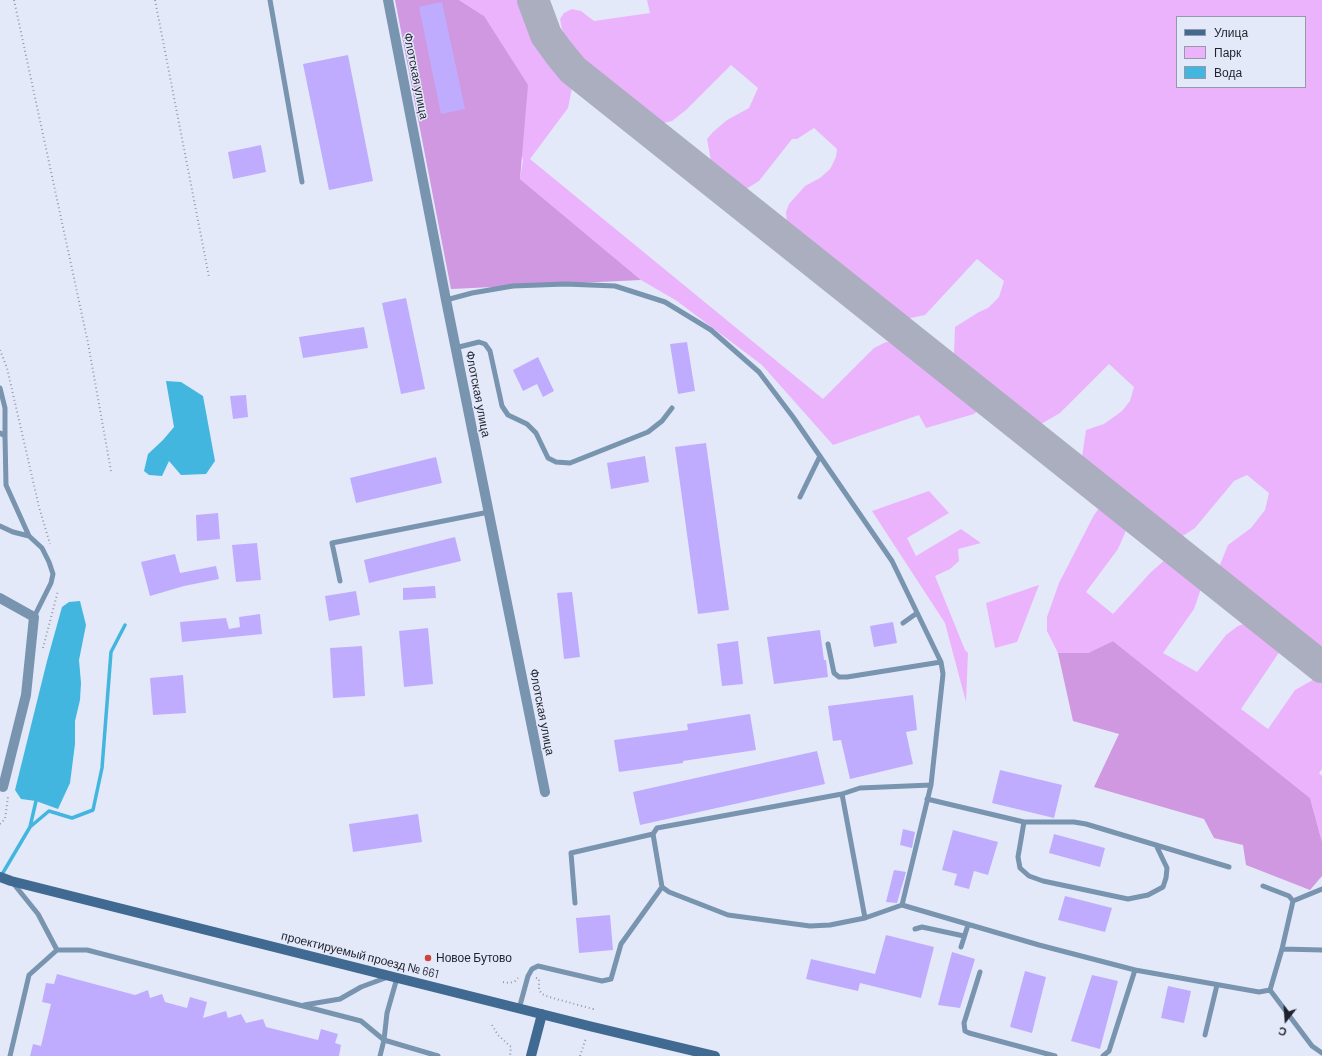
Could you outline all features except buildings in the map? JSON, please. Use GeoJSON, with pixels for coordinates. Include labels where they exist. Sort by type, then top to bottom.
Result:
{"type":"FeatureCollection","features":[{"type":"Feature","properties":{"kind":"main road","name":"проектируемый проезд № 661"},"geometry":{"type":"LineString","coordinates":[[0,877],[519,1009],[715,1056]]}},
{"type":"Feature","properties":{"kind":"main road"},"geometry":{"type":"LineString","coordinates":[[531,1056],[542,1014]]}},
{"type":"Feature","properties":{"kind":"street","name":"Флотская улица"},"geometry":{"type":"LineString","coordinates":[[388,0],[455,348],[545,792]]}},
{"type":"Feature","properties":{"kind":"street"},"geometry":{"type":"LineString","coordinates":[[0,598],[34,617],[26,695],[6,790]]}},
{"type":"Feature","properties":{"kind":"lane"},"geometry":{"type":"LineString","coordinates":[[270,0],[302,182]]}},
{"type":"Feature","properties":{"kind":"lane"},"geometry":{"type":"LineString","coordinates":[[446,300],[472,293],[513,286],[565,284],[615,286],[665,302],[711,330],[759,372],[793,417],[892,562],[941,662],[942,674],[931,785],[902,906]]}},
{"type":"Feature","properties":{"kind":"lane"},"geometry":{"type":"LineString","coordinates":[[455,348],[479,342],[485,344],[490,351],[502,406],[508,415],[527,424],[536,433],[548,458],[556,462],[570,464],[648,432],[662,421],[672,408]]}},
{"type":"Feature","properties":{"kind":"lane"},"geometry":{"type":"LineString","coordinates":[[0,388],[5,408],[3,434],[6,485],[28,536]]}},
{"type":"Feature","properties":{"kind":"lane"},"geometry":{"type":"LineString","coordinates":[[800,497],[820,456]]}},
{"type":"Feature","properties":{"kind":"lane"},"geometry":{"type":"LineString","coordinates":[[340,581],[332,543],[488,512]]}},
{"type":"Feature","properties":{"kind":"lane"},"geometry":{"type":"LineString","coordinates":[[0,526],[13,532],[28,536],[42,548],[49,562],[52,574],[51,583],[34,617]]}},
{"type":"Feature","properties":{"kind":"lane"},"geometry":{"type":"LineString","coordinates":[[903,623],[917,613]]}},
{"type":"Feature","properties":{"kind":"lane"},"geometry":{"type":"LineString","coordinates":[[828,644],[834,673],[839,677],[941,662]]}},
{"type":"Feature","properties":{"kind":"lane"},"geometry":{"type":"LineString","coordinates":[[931,785],[860,788],[842,794],[657,828],[653,834],[662,887],[668,892],[728,915],[810,926],[830,925],[865,918],[902,906],[1135,970],[1259,992],[1270,990]]}},
{"type":"Feature","properties":{"kind":"lane"},"geometry":{"type":"LineString","coordinates":[[842,794],[865,918]]}},
{"type":"Feature","properties":{"kind":"lane"},"geometry":{"type":"LineString","coordinates":[[927,799],[1024,822],[1074,822],[1086,824],[1229,867]]}},
{"type":"Feature","properties":{"kind":"lane"},"geometry":{"type":"LineString","coordinates":[[1024,822],[1018,857],[1020,868],[1029,876],[1043,881],[1128,898],[1148,895],[1163,887],[1166,878],[1166,868],[1156,845]]}},
{"type":"Feature","properties":{"kind":"lane"},"geometry":{"type":"LineString","coordinates":[[575,903],[571,852],[653,834]]}},
{"type":"Feature","properties":{"kind":"lane"},"geometry":{"type":"LineString","coordinates":[[11,881],[38,914],[57,950]]}},
{"type":"Feature","properties":{"kind":"lane"},"geometry":{"type":"LineString","coordinates":[[1263,886],[1289,896],[1293,901]]}},
{"type":"Feature","properties":{"kind":"lane"},"geometry":{"type":"LineString","coordinates":[[519,1009],[528,976],[532,969],[538,966],[602,981],[611,979],[621,944],[662,887]]}},
{"type":"Feature","properties":{"kind":"lane"},"geometry":{"type":"LineString","coordinates":[[1293,901],[1322,889]]}},
{"type":"Feature","properties":{"kind":"lane"},"geometry":{"type":"LineString","coordinates":[[1270,990],[1282,949],[1293,901]]}},
{"type":"Feature","properties":{"kind":"lane"},"geometry":{"type":"LineString","coordinates":[[961,947],[968,924]]}},
{"type":"Feature","properties":{"kind":"lane"},"geometry":{"type":"LineString","coordinates":[[915,929],[922,927],[964,936]]}},
{"type":"Feature","properties":{"kind":"lane"},"geometry":{"type":"LineString","coordinates":[[1282,949],[1322,950]]}},
{"type":"Feature","properties":{"kind":"lane"},"geometry":{"type":"LineString","coordinates":[[10,1056],[29,975],[57,950],[87,950],[361,1021],[384,1040],[438,1056]]}},
{"type":"Feature","properties":{"kind":"lane"},"geometry":{"type":"LineString","coordinates":[[1103,1056],[1109,1051],[1135,970]]}},
{"type":"Feature","properties":{"kind":"lane"},"geometry":{"type":"LineString","coordinates":[[980,972],[964,1023],[965,1031],[1055,1056]]}},
{"type":"Feature","properties":{"kind":"lane"},"geometry":{"type":"LineString","coordinates":[[301,1006],[340,999],[361,987],[394,977],[380,1056]]}},
{"type":"Feature","properties":{"kind":"lane"},"geometry":{"type":"LineString","coordinates":[[1205,1035],[1217,985]]}},
{"type":"Feature","properties":{"kind":"lane"},"geometry":{"type":"LineString","coordinates":[[1270,990],[1312,1046],[1322,1053]]}},
{"type":"Feature","properties":{"kind":"path"},"geometry":{"type":"LineString","coordinates":[[14,0],[88,343],[110,471]]}},
{"type":"Feature","properties":{"kind":"path"},"geometry":{"type":"LineString","coordinates":[[155,0],[209,277]]}},
{"type":"Feature","properties":{"kind":"path"},"geometry":{"type":"LineString","coordinates":[[0,350],[7,368],[39,508],[50,544]]}},
{"type":"Feature","properties":{"kind":"path"},"geometry":{"type":"LineString","coordinates":[[43,649],[58,588]]}},
{"type":"Feature","properties":{"kind":"path"},"geometry":{"type":"LineString","coordinates":[[0,824],[5,819],[6,790]]}},
{"type":"Feature","properties":{"kind":"path"},"geometry":{"type":"LineString","coordinates":[[502,982],[510,983],[515,981],[520,974]]}},
{"type":"Feature","properties":{"kind":"path"},"geometry":{"type":"LineString","coordinates":[[536,978],[539,979],[539,990],[542,994],[593,1010],[593,1012]]}},
{"type":"Feature","properties":{"kind":"path"},"geometry":{"type":"LineString","coordinates":[[492,1025],[498,1035],[511,1047],[510,1056]]}},
{"type":"Feature","properties":{"kind":"path"},"geometry":{"type":"LineString","coordinates":[[580,1056],[586,1038]]}},
{"type":"Feature","properties":{"kind":"green space"},"geometry":{"type":"Polygon","coordinates":[[[459,0],[523,0],[529,19],[544,49],[568,78],[567,83],[572,88],[568,108],[530,159],[823,399],[874,348],[886,342],[899,343],[977,405],[978,410],[974,414],[926,428],[919,415],[833,445],[762,365],[677,301],[641,280],[520,179],[523,160],[484,16],[459,0]]]}},
{"type":"Feature","properties":{"kind":"green space"},"geometry":{"type":"Polygon","coordinates":[[[647,0],[1322,0],[1322,649],[1219,567],[1228,545],[1251,528],[1265,510],[1269,493],[1247,475],[1234,481],[1195,528],[1181,537],[1082,457],[1086,430],[1104,424],[1122,411],[1130,401],[1134,387],[1109,364],[1060,413],[1041,424],[954,354],[955,327],[988,308],[999,297],[1004,281],[977,259],[925,315],[906,319],[787,224],[786,212],[789,204],[805,186],[820,178],[830,169],[836,157],[837,149],[814,128],[797,139],[792,139],[759,181],[746,189],[711,161],[707,139],[727,120],[749,108],[758,88],[731,65],[686,110],[672,121],[663,123],[590,65],[571,46],[562,29],[560,19],[564,13],[572,9],[581,11],[594,21],[650,13],[647,0]]]}},
{"type":"Feature","properties":{"kind":"green space"},"geometry":{"type":"Polygon","coordinates":[[[929,491],[949,513],[907,538],[916,556],[961,529],[981,543],[958,549],[959,561],[950,569],[935,576],[965,650],[968,653],[966,702],[945,623],[872,511],[929,491]]]}},
{"type":"Feature","properties":{"kind":"green space"},"geometry":{"type":"Polygon","coordinates":[[[1100,507],[1109,510],[1128,526],[1118,549],[1086,592],[1113,614],[1150,573],[1168,557],[1203,583],[1194,609],[1163,653],[1197,672],[1226,635],[1238,626],[1249,622],[1282,648],[1241,709],[1268,729],[1295,690],[1318,677],[1322,681],[1322,769],[1319,773],[1322,776],[1322,842],[1310,798],[1113,641],[1088,653],[1058,653],[1047,631],[1047,617],[1059,583],[1094,515],[1100,507]]]}},
{"type":"Feature","properties":{"kind":"green space"},"geometry":{"type":"Polygon","coordinates":[[[1039,585],[1017,642],[995,648],[986,603],[1039,585]]]}},
{"type":"Feature","properties":{"kind":"shaded area"},"geometry":{"type":"Polygon","coordinates":[[[395,0],[459,0],[484,16],[528,85],[520,179],[641,280],[451,289],[395,0]]]}},
{"type":"Feature","properties":{"kind":"shaded area"},"geometry":{"type":"Polygon","coordinates":[[[1113,641],[1310,798],[1322,842],[1322,876],[1310,890],[1246,865],[1243,845],[1214,838],[1204,819],[1094,787],[1119,734],[1073,721],[1058,653],[1088,653],[1113,641]]]}},
{"type":"Feature","properties":{"kind":"water"},"geometry":{"type":"Polygon","coordinates":[[[166,381],[181,382],[203,396],[215,461],[206,474],[181,475],[169,461],[162,476],[149,475],[144,471],[148,454],[174,427],[166,381]]]}},
{"type":"Feature","properties":{"kind":"water"},"geometry":{"type":"Polygon","coordinates":[[[80,601],[86,625],[79,660],[81,683],[80,700],[75,721],[75,744],[70,783],[58,809],[36,801],[21,799],[15,790],[62,607],[69,602],[80,601]]]}},
{"type":"Feature","properties":{"kind":"waterway"},"geometry":{"type":"LineString","coordinates":[[30,827],[49,811],[72,818],[93,810],[102,768],[111,652],[125,625]]}},
{"type":"Feature","properties":{"kind":"waterway"},"geometry":{"type":"LineString","coordinates":[[1,876],[30,827],[36,801]]}},
{"type":"Feature","properties":{"kind":"taxiway"},"geometry":{"type":"LineString","coordinates":[[533,0],[546,35],[573,70],[1322,667]]}},
{"type":"Feature","properties":{"kind":"place","name":"Новое Бутово"},"geometry":{"type":"Point","coordinates":[428,958]}}]}
